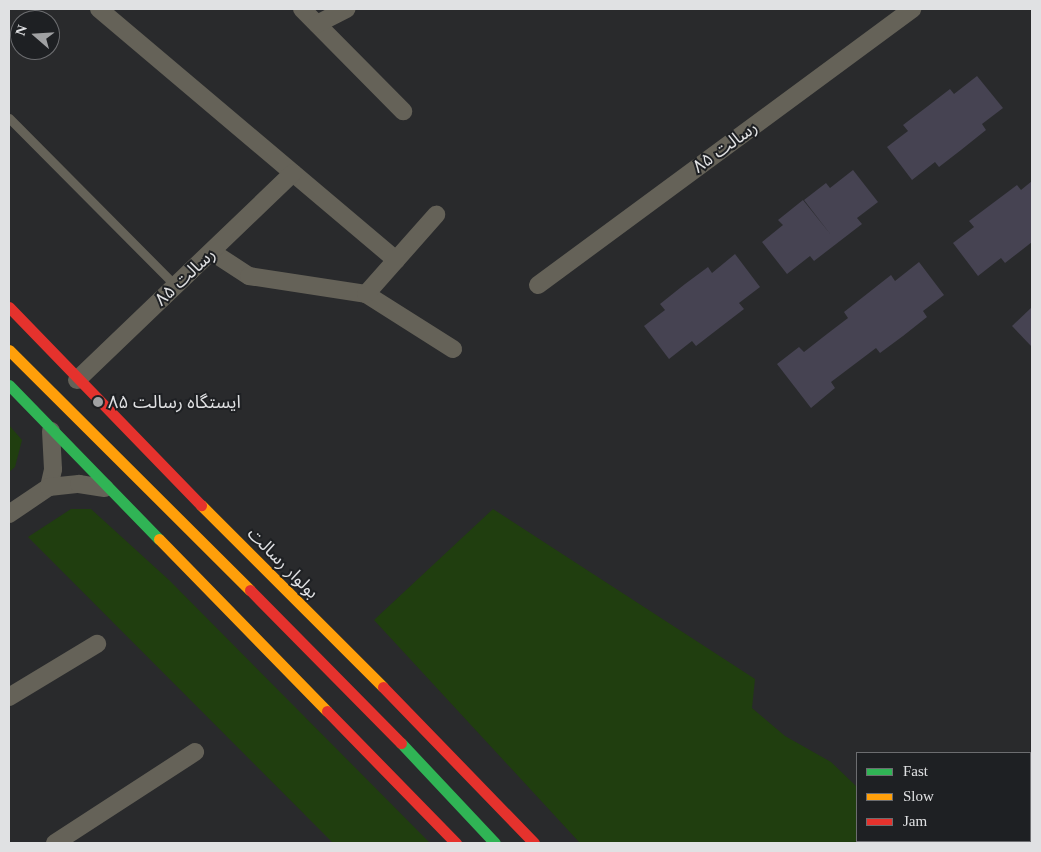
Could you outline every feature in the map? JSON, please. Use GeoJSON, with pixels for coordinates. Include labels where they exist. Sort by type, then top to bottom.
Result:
{"type":"FeatureCollection","features":[{"type":"Feature","properties":{"kind":"main road","name":"بولوار رسالت"},"geometry":{"type":"LineString","coordinates":[[9,307],[77,380],[460,764],[534,843]]}},
{"type":"Feature","properties":{"kind":"main road"},"geometry":{"type":"LineString","coordinates":[[9,350],[356,695],[495,843]]}},
{"type":"Feature","properties":{"kind":"main road"},"geometry":{"type":"LineString","coordinates":[[9,385],[106,488],[456,843]]}},
{"type":"Feature","properties":{"kind":"street"},"geometry":{"type":"LineString","coordinates":[[99,9],[396,260]]}},
{"type":"Feature","properties":{"kind":"street"},"geometry":{"type":"LineString","coordinates":[[302,9],[403,111]]}},
{"type":"Feature","properties":{"kind":"street"},"geometry":{"type":"LineString","coordinates":[[317,24],[346,9]]}},
{"type":"Feature","properties":{"kind":"street","name":"رسالت ۸۵"},"geometry":{"type":"LineString","coordinates":[[538,285],[912,9]]}},
{"type":"Feature","properties":{"kind":"street","name":"رسالت ۸۵"},"geometry":{"type":"LineString","coordinates":[[77,380],[293,173]]}},
{"type":"Feature","properties":{"kind":"street"},"geometry":{"type":"LineString","coordinates":[[366,294],[436,215]]}},
{"type":"Feature","properties":{"kind":"street"},"geometry":{"type":"LineString","coordinates":[[212,252],[249,276],[366,294],[453,349]]}},
{"type":"Feature","properties":{"kind":"street"},"geometry":{"type":"LineString","coordinates":[[49,487],[53,469],[51,431]]}},
{"type":"Feature","properties":{"kind":"street"},"geometry":{"type":"LineString","coordinates":[[9,514],[49,487],[79,484],[106,488]]}},
{"type":"Feature","properties":{"kind":"street"},"geometry":{"type":"LineString","coordinates":[[9,697],[97,644]]}},
{"type":"Feature","properties":{"kind":"street"},"geometry":{"type":"LineString","coordinates":[[55,843],[195,752]]}},
{"type":"Feature","properties":{"kind":"lane"},"geometry":{"type":"LineString","coordinates":[[9,118],[176,286]]}},
{"type":"Feature","properties":{"kind":"green space"},"geometry":{"type":"Polygon","coordinates":[[[9,425],[22,440],[15,467],[9,472],[9,425]]]}},
{"type":"Feature","properties":{"kind":"green space"},"geometry":{"type":"Polygon","coordinates":[[[71,509],[91,509],[169,580],[430,843],[333,843],[28,537],[71,509]]]}},
{"type":"Feature","properties":{"kind":"green space"},"geometry":{"type":"Polygon","coordinates":[[[493,509],[755,679],[752,708],[785,736],[831,762],[856,786],[856,842],[918,843],[580,843],[374,620],[493,509]]]}},
{"type":"Feature","properties":{"kind":"building"},"geometry":{"type":"Polygon","coordinates":[[[977,76],[1003,108],[982,124],[986,130],[961,150],[939,167],[935,162],[912,180],[887,147],[908,131],[903,125],[950,89],[954,94],[977,76]]]}},
{"type":"Feature","properties":{"kind":"building"},"geometry":{"type":"Polygon","coordinates":[[[853,170],[878,202],[857,218],[862,224],[814,261],[810,256],[787,274],[762,242],[783,225],[778,220],[803,200],[831,235],[804,200],[826,183],[830,188],[853,170]]]}},
{"type":"Feature","properties":{"kind":"building"},"geometry":{"type":"Polygon","coordinates":[[[1032,181],[1032,242],[1005,263],[1001,258],[978,276],[953,243],[974,227],[969,221],[1017,185],[1021,190],[1032,181]]]}},
{"type":"Feature","properties":{"kind":"building"},"geometry":{"type":"Polygon","coordinates":[[[735,254],[760,287],[739,303],[744,309],[696,346],[692,341],[669,359],[644,326],[665,310],[660,304],[685,284],[708,267],[712,273],[735,254]]]}},
{"type":"Feature","properties":{"kind":"building"},"geometry":{"type":"Polygon","coordinates":[[[919,262],[944,295],[923,311],[927,317],[903,336],[880,353],[876,348],[831,382],[835,388],[811,408],[777,364],[799,347],[804,352],[848,318],[844,312],[891,275],[895,281],[919,262]]]}},
{"type":"Feature","properties":{"kind":"building"},"geometry":{"type":"Polygon","coordinates":[[[1032,307],[1032,347],[1012,326],[1032,307]]]}},
{"type":"Feature","properties":{"kind":"traffic: fast"},"geometry":{"type":"LineString","coordinates":[[9,385],[159,539]]}},
{"type":"Feature","properties":{"kind":"traffic: fast"},"geometry":{"type":"LineString","coordinates":[[401,743],[495,843]]}},
{"type":"Feature","properties":{"kind":"traffic: slow"},"geometry":{"type":"LineString","coordinates":[[9,350],[250,590]]}},
{"type":"Feature","properties":{"kind":"traffic: slow"},"geometry":{"type":"LineString","coordinates":[[201,505],[383,687]]}},
{"type":"Feature","properties":{"kind":"traffic: slow"},"geometry":{"type":"LineString","coordinates":[[159,539],[327,711]]}},
{"type":"Feature","properties":{"kind":"traffic: jam"},"geometry":{"type":"LineString","coordinates":[[9,307],[201,505]]}},
{"type":"Feature","properties":{"kind":"traffic: jam"},"geometry":{"type":"LineString","coordinates":[[250,590],[401,743]]}},
{"type":"Feature","properties":{"kind":"traffic: jam"},"geometry":{"type":"LineString","coordinates":[[383,687],[534,843]]}},
{"type":"Feature","properties":{"kind":"traffic: jam"},"geometry":{"type":"LineString","coordinates":[[327,711],[456,843]]}},
{"type":"Feature","properties":{"kind":"place","name":"ایستگاه رسالت ۸۵"},"geometry":{"type":"Point","coordinates":[98,402]}}]}
